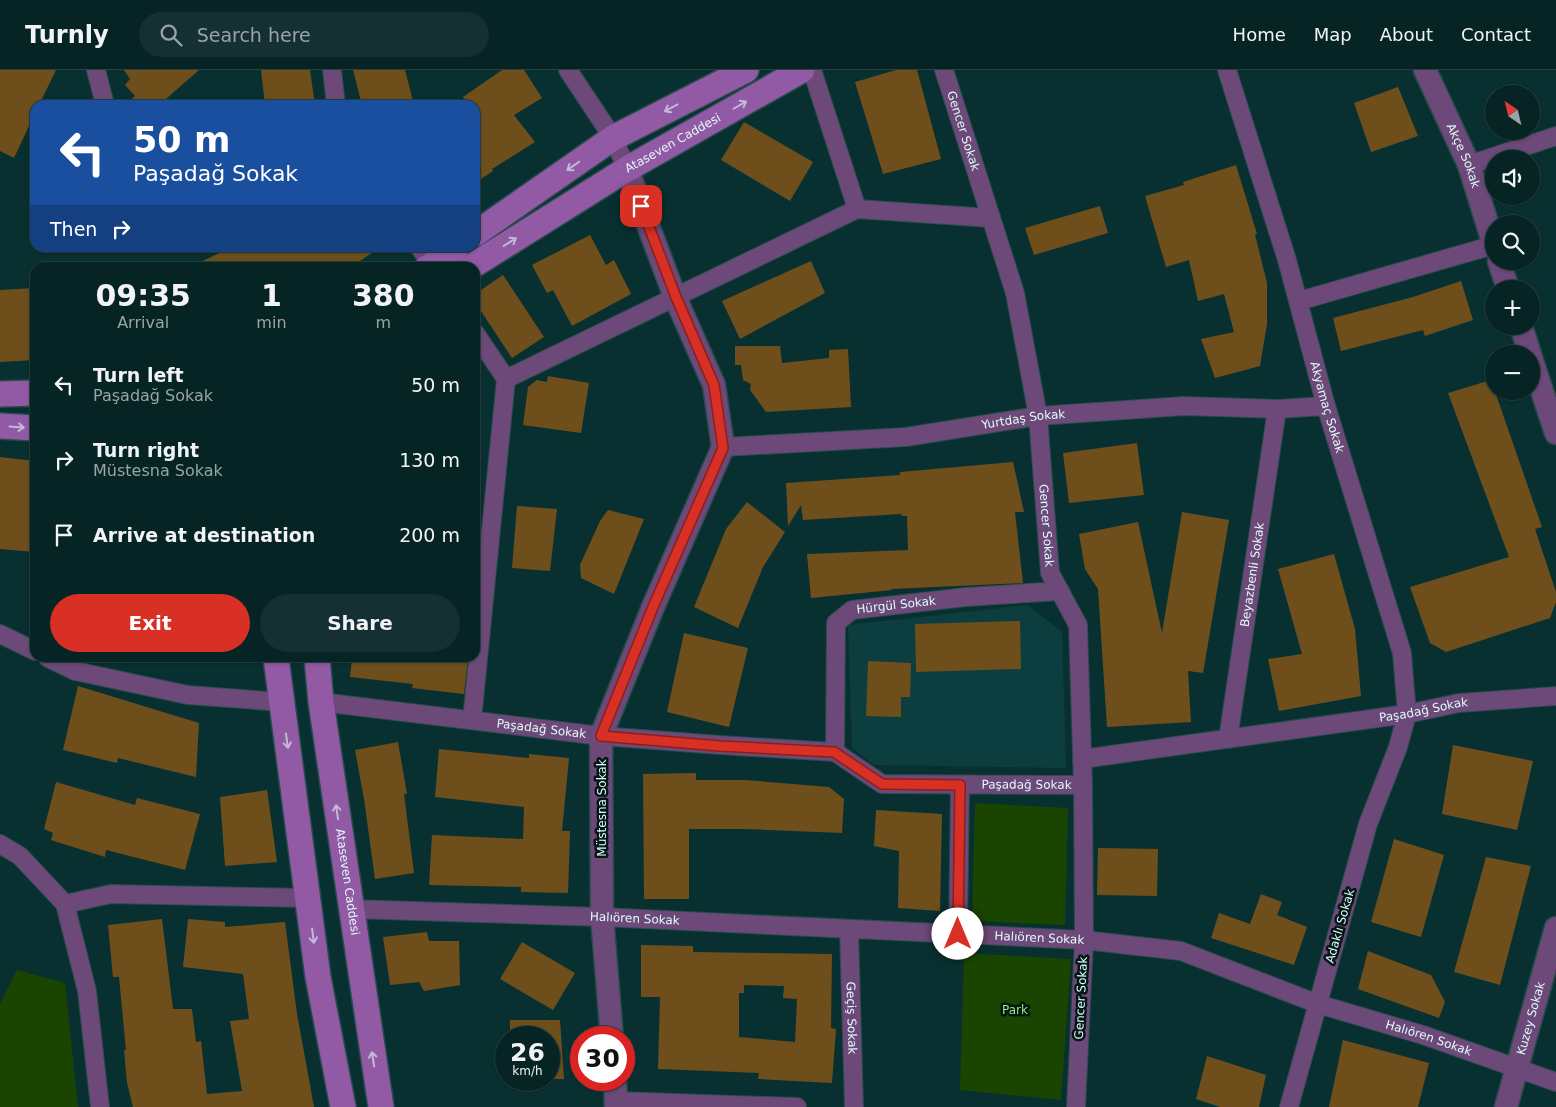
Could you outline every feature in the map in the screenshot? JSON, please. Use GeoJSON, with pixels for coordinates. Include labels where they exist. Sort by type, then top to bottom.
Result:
{"type":"FeatureCollection","features":[{"type":"Feature","properties":{"kind":"main road"},"geometry":{"type":"LineString","coordinates":[[480,231],[613,138],[746,70]]}},
{"type":"Feature","properties":{"kind":"main road","name":"Ataseven Caddesi"},"geometry":{"type":"LineString","coordinates":[[479,262],[627,169],[802,70]]}},
{"type":"Feature","properties":{"kind":"main road"},"geometry":{"type":"LineString","coordinates":[[426,260],[446,252]]}},
{"type":"Feature","properties":{"kind":"main road"},"geometry":{"type":"LineString","coordinates":[[0,394],[30,393]]}},
{"type":"Feature","properties":{"kind":"main road"},"geometry":{"type":"LineString","coordinates":[[0,426],[30,428]]}},
{"type":"Feature","properties":{"kind":"main road"},"geometry":{"type":"LineString","coordinates":[[277,662],[318,977],[343,1107]]}},
{"type":"Feature","properties":{"kind":"main road","name":"Ataseven Caddesi"},"geometry":{"type":"LineString","coordinates":[[317,662],[321,702],[381,1107]]}},
{"type":"Feature","properties":{"kind":"street"},"geometry":{"type":"LineString","coordinates":[[96,70],[103,100]]}},
{"type":"Feature","properties":{"kind":"street"},"geometry":{"type":"LineString","coordinates":[[332,70],[335,100]]}},
{"type":"Feature","properties":{"kind":"street"},"geometry":{"type":"LineString","coordinates":[[568,70],[613,138],[627,169],[676,297],[714,385],[723,448]]}},
{"type":"Feature","properties":{"kind":"street"},"geometry":{"type":"LineString","coordinates":[[812,70],[857,210]]}},
{"type":"Feature","properties":{"kind":"street","name":"Gencer Sokak"},"geometry":{"type":"LineString","coordinates":[[944,70],[1015,293],[1038,416],[1050,573],[1078,625],[1083,785],[1084,940],[1076,1107]]}},
{"type":"Feature","properties":{"kind":"street","name":"Akyamaç Sokak"},"geometry":{"type":"LineString","coordinates":[[1227,70],[1299,301],[1326,406],[1402,652],[1407,714],[1398,747]]}},
{"type":"Feature","properties":{"kind":"street","name":"Akçe Sokak"},"geometry":{"type":"LineString","coordinates":[[1425,70],[1468,165],[1485,217]]}},
{"type":"Feature","properties":{"kind":"street"},"geometry":{"type":"LineString","coordinates":[[1468,165],[1556,136]]}},
{"type":"Feature","properties":{"kind":"street"},"geometry":{"type":"LineString","coordinates":[[506,379],[857,210],[991,218]]}},
{"type":"Feature","properties":{"kind":"street"},"geometry":{"type":"LineString","coordinates":[[1299,301],[1485,248]]}},
{"type":"Feature","properties":{"kind":"street"},"geometry":{"type":"LineString","coordinates":[[480,340],[506,379],[480,640]]}},
{"type":"Feature","properties":{"kind":"street"},"geometry":{"type":"LineString","coordinates":[[1540,385],[1556,433]]}},
{"type":"Feature","properties":{"kind":"street","name":"Yurtdaş Sokak"},"geometry":{"type":"LineString","coordinates":[[723,448],[906,438],[1038,416],[1184,406],[1277,409],[1326,406]]}},
{"type":"Feature","properties":{"kind":"street","name":"Beyazbenli Sokak"},"geometry":{"type":"LineString","coordinates":[[1228,739],[1277,409]]}},
{"type":"Feature","properties":{"kind":"street","name":"Müstesna Sokak"},"geometry":{"type":"LineString","coordinates":[[611,1026],[602,917],[601,736],[653,607],[723,448]]}},
{"type":"Feature","properties":{"kind":"street","name":"Hürgül Sokak"},"geometry":{"type":"LineString","coordinates":[[834,752],[836,623],[852,610],[966,597],[1060,591]]}},
{"type":"Feature","properties":{"kind":"street"},"geometry":{"type":"LineString","coordinates":[[0,634],[30,649]]}},
{"type":"Feature","properties":{"kind":"street"},"geometry":{"type":"LineString","coordinates":[[56,662],[75,671],[188,695],[282,702]]}},
{"type":"Feature","properties":{"kind":"street"},"geometry":{"type":"LineString","coordinates":[[472,720],[478,662]]}},
{"type":"Feature","properties":{"kind":"street","name":"Paşadağ Sokak"},"geometry":{"type":"LineString","coordinates":[[1082,759],[1407,714],[1459,703],[1556,696]]}},
{"type":"Feature","properties":{"kind":"street","name":"Paşadağ Sokak"},"geometry":{"type":"LineString","coordinates":[[321,702],[601,736],[720,746],[834,752],[882,784],[1083,785]]}},
{"type":"Feature","properties":{"kind":"street","name":"Adaklı Sokak"},"geometry":{"type":"LineString","coordinates":[[1289,1107],[1368,824],[1398,747]]}},
{"type":"Feature","properties":{"kind":"street"},"geometry":{"type":"LineString","coordinates":[[958,934],[960,785]]}},
{"type":"Feature","properties":{"kind":"street"},"geometry":{"type":"LineString","coordinates":[[0,844],[20,856],[65,904],[87,991],[100,1107]]}},
{"type":"Feature","properties":{"kind":"street"},"geometry":{"type":"LineString","coordinates":[[65,904],[111,894],[308,898]]}},
{"type":"Feature","properties":{"kind":"street","name":"Halıören Sokak"},"geometry":{"type":"LineString","coordinates":[[351,909],[602,917],[1084,940],[1181,951],[1318,1004],[1422,1035],[1556,1082]]}},
{"type":"Feature","properties":{"kind":"street","name":"Kuzey Sokak"},"geometry":{"type":"LineString","coordinates":[[1506,1107],[1556,928]]}},
{"type":"Feature","properties":{"kind":"street","name":"Geçiş Sokak"},"geometry":{"type":"LineString","coordinates":[[849,929],[854,1107]]}},
{"type":"Feature","properties":{"kind":"street"},"geometry":{"type":"LineString","coordinates":[[616,1096],[797,1107]]}},
{"type":"Feature","properties":{"kind":"shaded area"},"geometry":{"type":"Polygon","coordinates":[[[1028,605],[1062,632],[1066,768],[874,765],[852,748],[848,625],[1028,605]]]}},
{"type":"Feature","properties":{"kind":"green space"},"geometry":{"type":"Polygon","coordinates":[[[975,803],[1068,808],[1065,925],[972,921],[975,803]]]}},
{"type":"Feature","properties":{"kind":"green space","name":"Park"},"geometry":{"type":"Polygon","coordinates":[[[964,953],[1071,959],[1061,1100],[960,1090],[964,953]]]}},
{"type":"Feature","properties":{"kind":"green space"},"geometry":{"type":"Polygon","coordinates":[[[17,970],[65,983],[78,1107],[0,1107],[0,1004],[17,970]]]}},
{"type":"Feature","properties":{"kind":"building"},"geometry":{"type":"Polygon","coordinates":[[[0,70],[56,70],[41,100],[30,100],[30,124],[14,158],[0,151],[0,70]]]}},
{"type":"Feature","properties":{"kind":"building"},"geometry":{"type":"Polygon","coordinates":[[[124,70],[199,70],[165,100],[131,100],[135,96],[125,85],[130,79],[124,70]]]}},
{"type":"Feature","properties":{"kind":"building"},"geometry":{"type":"Polygon","coordinates":[[[261,70],[310,70],[314,100],[264,100],[261,70]]]}},
{"type":"Feature","properties":{"kind":"building"},"geometry":{"type":"Polygon","coordinates":[[[353,70],[405,70],[413,100],[361,100],[353,70]]]}},
{"type":"Feature","properties":{"kind":"building"},"geometry":{"type":"Polygon","coordinates":[[[502,70],[524,70],[542,98],[514,115],[535,142],[492,169],[493,171],[480,180],[480,100],[465,100],[463,97],[502,70]]]}},
{"type":"Feature","properties":{"kind":"building"},"geometry":{"type":"Polygon","coordinates":[[[896,70],[917,70],[941,159],[883,174],[855,82],[896,70]]]}},
{"type":"Feature","properties":{"kind":"building"},"geometry":{"type":"Polygon","coordinates":[[[1398,87],[1418,136],[1371,152],[1354,103],[1398,87]]]}},
{"type":"Feature","properties":{"kind":"building"},"geometry":{"type":"Polygon","coordinates":[[[744,122],[813,162],[790,201],[721,160],[744,122]]]}},
{"type":"Feature","properties":{"kind":"building"},"geometry":{"type":"Polygon","coordinates":[[[1236,165],[1257,234],[1255,235],[1267,283],[1267,324],[1260,366],[1215,378],[1201,339],[1234,332],[1224,294],[1198,301],[1189,260],[1166,267],[1145,196],[1184,185],[1183,182],[1236,165]]]}},
{"type":"Feature","properties":{"kind":"building"},"geometry":{"type":"Polygon","coordinates":[[[1100,206],[1108,233],[1034,255],[1025,228],[1100,206]]]}},
{"type":"Feature","properties":{"kind":"building"},"geometry":{"type":"Polygon","coordinates":[[[590,235],[606,265],[614,260],[631,294],[572,326],[553,290],[547,293],[532,265],[590,235]]]}},
{"type":"Feature","properties":{"kind":"building"},"geometry":{"type":"Polygon","coordinates":[[[222,252],[373,252],[359,262],[201,262],[222,252]]]}},
{"type":"Feature","properties":{"kind":"building"},"geometry":{"type":"Polygon","coordinates":[[[811,261],[825,293],[740,339],[722,301],[811,261]]]}},
{"type":"Feature","properties":{"kind":"building"},"geometry":{"type":"Polygon","coordinates":[[[503,275],[544,337],[512,358],[480,310],[480,291],[503,275]]]}},
{"type":"Feature","properties":{"kind":"building"},"geometry":{"type":"Polygon","coordinates":[[[1461,281],[1473,320],[1425,336],[1423,330],[1341,351],[1333,318],[1413,297],[1461,281]]]}},
{"type":"Feature","properties":{"kind":"building"},"geometry":{"type":"Polygon","coordinates":[[[30,288],[30,360],[0,362],[0,290],[30,288]]]}},
{"type":"Feature","properties":{"kind":"building"},"geometry":{"type":"Polygon","coordinates":[[[735,346],[780,346],[782,363],[829,358],[829,350],[848,349],[851,407],[766,412],[750,390],[751,384],[743,380],[741,365],[735,365],[735,346]]]}},
{"type":"Feature","properties":{"kind":"building"},"geometry":{"type":"Polygon","coordinates":[[[548,376],[589,383],[581,433],[523,425],[528,387],[537,380],[547,382],[548,376]]]}},
{"type":"Feature","properties":{"kind":"building"},"geometry":{"type":"Polygon","coordinates":[[[1485,382],[1485,400],[1498,400],[1542,527],[1535,529],[1556,592],[1556,602],[1550,618],[1446,652],[1430,643],[1410,587],[1509,557],[1448,393],[1485,382]]]}},
{"type":"Feature","properties":{"kind":"building"},"geometry":{"type":"Polygon","coordinates":[[[1137,443],[1144,495],[1069,503],[1063,453],[1137,443]]]}},
{"type":"Feature","properties":{"kind":"building"},"geometry":{"type":"Polygon","coordinates":[[[0,457],[30,460],[30,552],[0,549],[0,457]]]}},
{"type":"Feature","properties":{"kind":"building"},"geometry":{"type":"Polygon","coordinates":[[[1013,462],[1024,512],[1015,512],[1023,583],[891,589],[811,598],[807,554],[908,550],[907,516],[902,516],[901,514],[803,520],[801,505],[788,526],[786,483],[900,475],[900,472],[1013,462]]]}},
{"type":"Feature","properties":{"kind":"building"},"geometry":{"type":"Polygon","coordinates":[[[747,502],[785,532],[763,567],[738,628],[694,607],[726,529],[747,502]]]}},
{"type":"Feature","properties":{"kind":"building"},"geometry":{"type":"Polygon","coordinates":[[[517,506],[557,509],[550,571],[512,568],[517,506]]]}},
{"type":"Feature","properties":{"kind":"building"},"geometry":{"type":"Polygon","coordinates":[[[608,510],[644,519],[614,594],[581,578],[580,565],[600,521],[608,510]]]}},
{"type":"Feature","properties":{"kind":"building"},"geometry":{"type":"Polygon","coordinates":[[[1182,512],[1229,520],[1203,673],[1188,671],[1191,722],[1107,727],[1098,589],[1085,569],[1079,534],[1138,522],[1162,633],[1182,512]]]}},
{"type":"Feature","properties":{"kind":"building"},"geometry":{"type":"Polygon","coordinates":[[[1334,554],[1355,629],[1361,696],[1279,711],[1268,659],[1302,654],[1278,569],[1334,554]]]}},
{"type":"Feature","properties":{"kind":"building"},"geometry":{"type":"Polygon","coordinates":[[[1020,621],[1021,669],[916,672],[915,624],[1020,621]]]}},
{"type":"Feature","properties":{"kind":"building"},"geometry":{"type":"Polygon","coordinates":[[[684,633],[748,648],[729,727],[667,712],[684,633]]]}},
{"type":"Feature","properties":{"kind":"building"},"geometry":{"type":"Polygon","coordinates":[[[868,661],[911,663],[910,697],[901,697],[901,717],[866,716],[868,661]]]}},
{"type":"Feature","properties":{"kind":"building"},"geometry":{"type":"Polygon","coordinates":[[[352,662],[468,662],[464,694],[412,688],[413,684],[350,677],[352,662]]]}},
{"type":"Feature","properties":{"kind":"building"},"geometry":{"type":"Polygon","coordinates":[[[78,686],[199,723],[196,777],[118,758],[117,763],[63,750],[78,686]]]}},
{"type":"Feature","properties":{"kind":"building"},"geometry":{"type":"Polygon","coordinates":[[[398,742],[407,794],[404,794],[414,873],[375,879],[355,750],[398,742]]]}},
{"type":"Feature","properties":{"kind":"building"},"geometry":{"type":"Polygon","coordinates":[[[1453,745],[1533,761],[1517,830],[1442,814],[1453,745]]]}},
{"type":"Feature","properties":{"kind":"building"},"geometry":{"type":"Polygon","coordinates":[[[439,749],[529,758],[529,754],[569,758],[562,831],[570,831],[568,893],[521,892],[521,887],[429,885],[432,835],[523,839],[524,807],[435,797],[439,749]]]}},
{"type":"Feature","properties":{"kind":"building"},"geometry":{"type":"Polygon","coordinates":[[[696,773],[696,780],[745,780],[829,787],[844,799],[842,833],[689,829],[689,899],[644,899],[643,774],[696,773]]]}},
{"type":"Feature","properties":{"kind":"building"},"geometry":{"type":"Polygon","coordinates":[[[56,782],[135,805],[137,798],[200,814],[185,870],[106,850],[105,857],[51,840],[53,833],[44,829],[56,782]]]}},
{"type":"Feature","properties":{"kind":"building"},"geometry":{"type":"Polygon","coordinates":[[[267,790],[277,862],[225,866],[220,797],[267,790]]]}},
{"type":"Feature","properties":{"kind":"building"},"geometry":{"type":"Polygon","coordinates":[[[876,810],[942,814],[940,911],[898,908],[899,851],[874,846],[876,810]]]}},
{"type":"Feature","properties":{"kind":"building"},"geometry":{"type":"Polygon","coordinates":[[[1394,839],[1444,855],[1421,937],[1371,922],[1394,839]]]}},
{"type":"Feature","properties":{"kind":"building"},"geometry":{"type":"Polygon","coordinates":[[[1098,848],[1158,849],[1157,896],[1097,895],[1098,848]]]}},
{"type":"Feature","properties":{"kind":"building"},"geometry":{"type":"Polygon","coordinates":[[[1486,857],[1531,866],[1500,985],[1454,972],[1486,857]]]}},
{"type":"Feature","properties":{"kind":"building"},"geometry":{"type":"Polygon","coordinates":[[[1261,894],[1282,902],[1277,915],[1307,927],[1294,965],[1211,938],[1219,913],[1250,924],[1261,894]]]}},
{"type":"Feature","properties":{"kind":"building"},"geometry":{"type":"Polygon","coordinates":[[[162,919],[173,1009],[192,1009],[196,1042],[201,1041],[207,1094],[242,1091],[230,1021],[249,1019],[243,974],[183,967],[188,919],[225,922],[225,927],[285,922],[297,1014],[314,1107],[133,1107],[127,1083],[119,977],[113,977],[108,925],[162,919]]]}},
{"type":"Feature","properties":{"kind":"building"},"geometry":{"type":"Polygon","coordinates":[[[427,932],[429,941],[459,941],[460,985],[424,991],[419,982],[390,985],[383,937],[427,932]]]}},
{"type":"Feature","properties":{"kind":"building"},"geometry":{"type":"Polygon","coordinates":[[[522,942],[575,973],[553,1010],[500,979],[522,942]]]}},
{"type":"Feature","properties":{"kind":"building"},"geometry":{"type":"Polygon","coordinates":[[[641,945],[693,946],[693,952],[832,954],[831,1028],[836,1029],[832,1083],[758,1079],[759,1073],[658,1069],[660,997],[641,997],[641,945]],[[744,985],[744,993],[739,993],[739,1037],[795,1042],[797,999],[783,998],[784,986],[744,985]]]}},
{"type":"Feature","properties":{"kind":"building"},"geometry":{"type":"Polygon","coordinates":[[[1368,951],[1431,975],[1445,1002],[1439,1018],[1358,989],[1368,951]]]}},
{"type":"Feature","properties":{"kind":"building"},"geometry":{"type":"Polygon","coordinates":[[[510,1020],[560,1020],[564,1079],[560,1079],[560,1026],[510,1026],[510,1020]]]}},
{"type":"Feature","properties":{"kind":"building"},"geometry":{"type":"Polygon","coordinates":[[[1343,1040],[1429,1063],[1418,1107],[1329,1107],[1343,1040]]]}},
{"type":"Feature","properties":{"kind":"building"},"geometry":{"type":"Polygon","coordinates":[[[1207,1056],[1266,1075],[1259,1107],[1220,1107],[1196,1099],[1207,1056]]]}},
{"type":"Feature","properties":{"kind":"route"},"geometry":{"type":"LineString","coordinates":[[641,206],[676,297],[714,385],[723,448],[653,607],[601,736],[720,746],[834,752],[882,784],[960,785],[958,934]]}}]}
